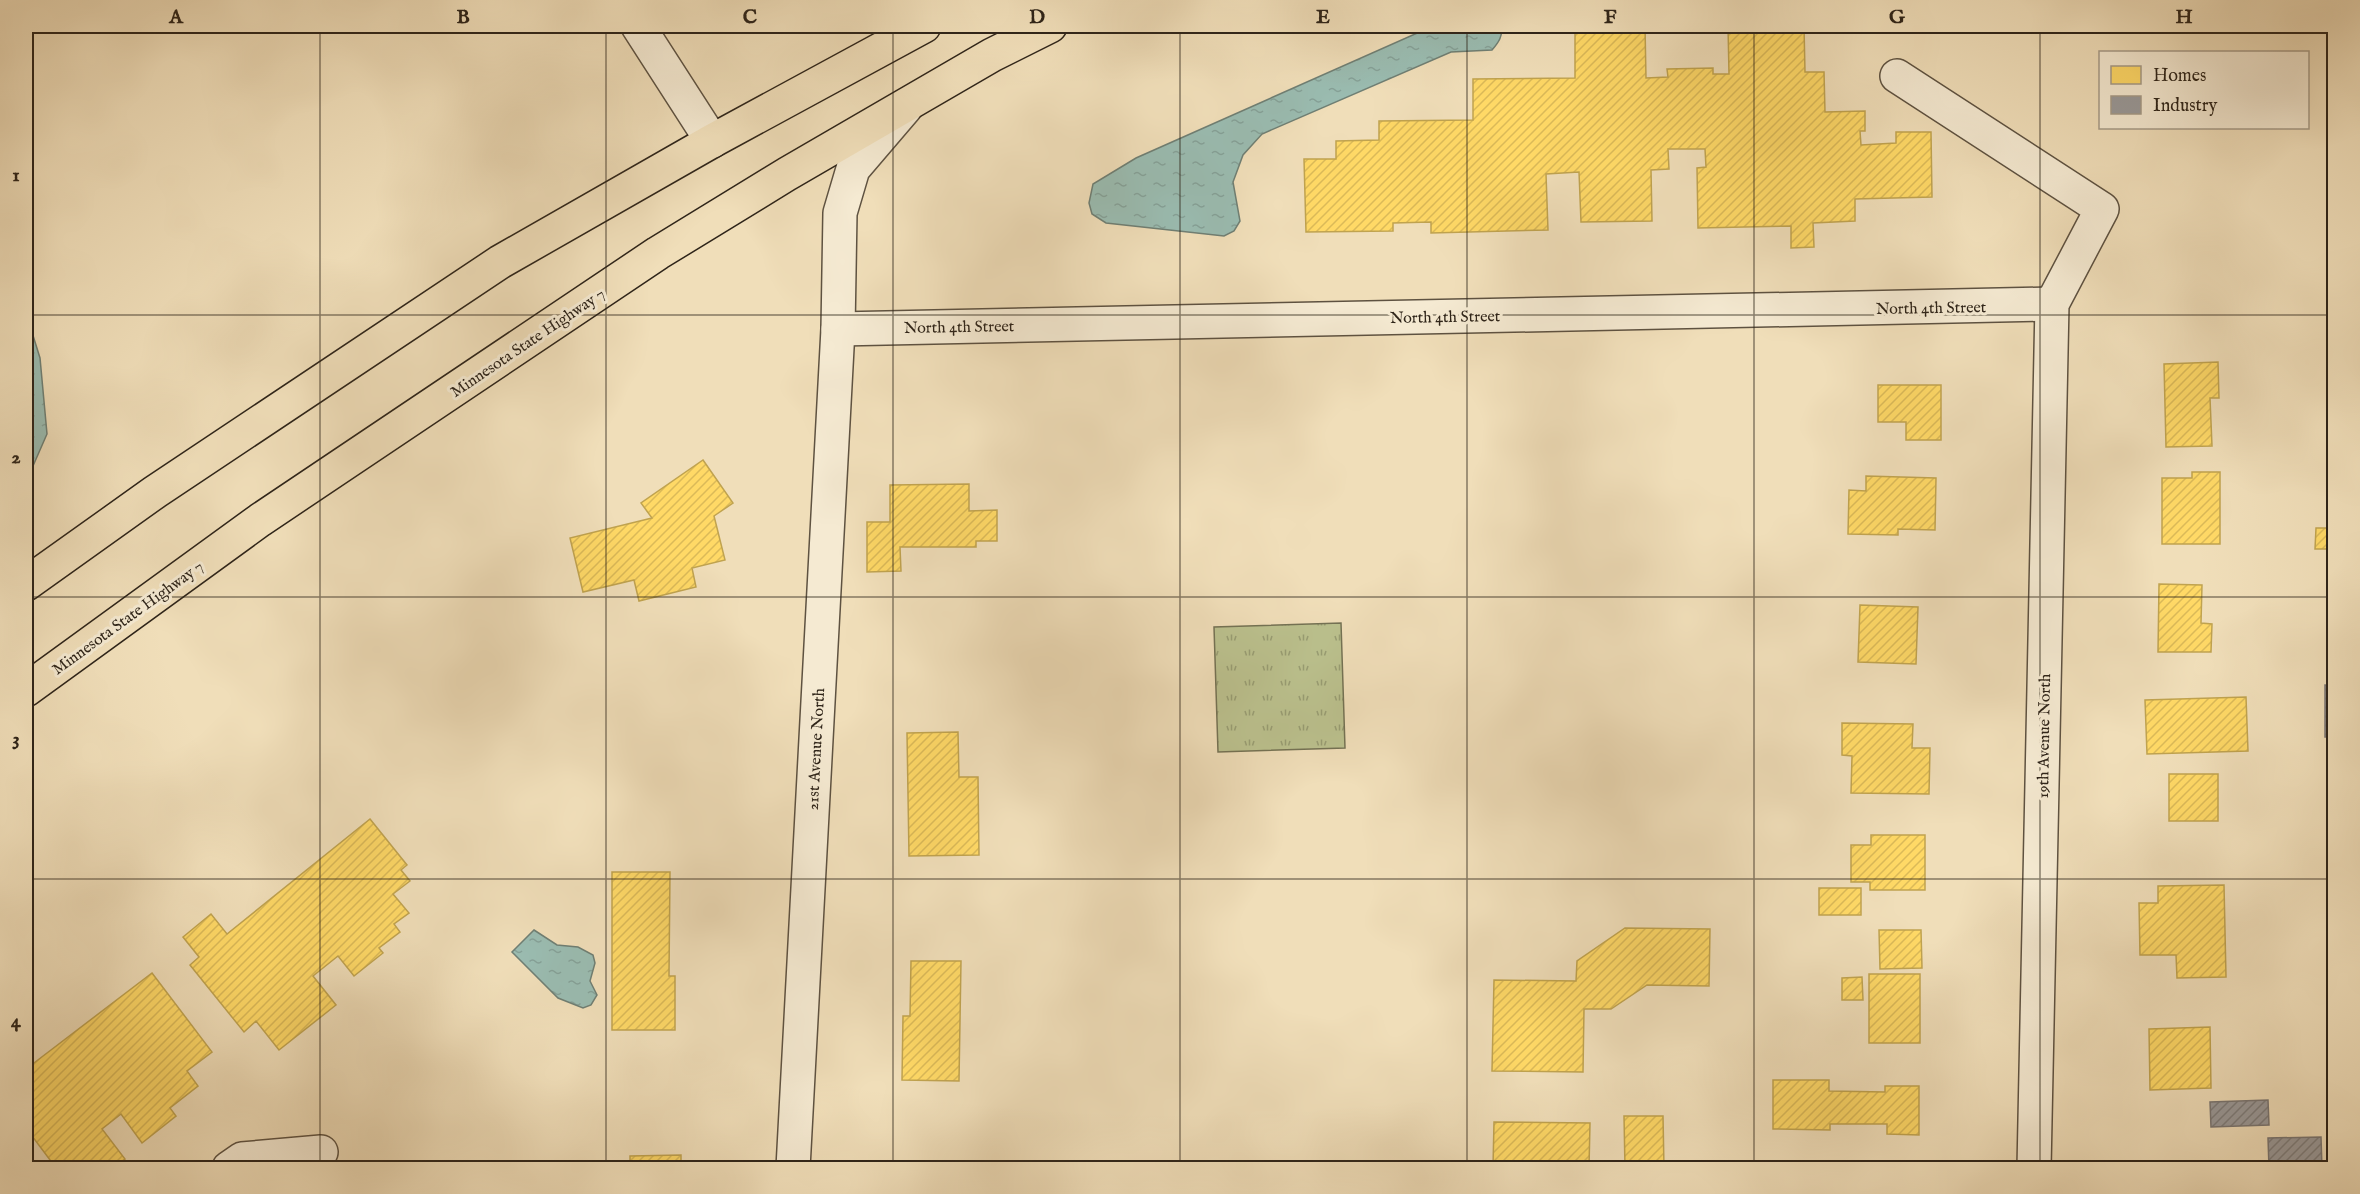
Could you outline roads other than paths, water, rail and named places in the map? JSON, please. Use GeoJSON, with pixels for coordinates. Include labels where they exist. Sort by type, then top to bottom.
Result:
{"type":"FeatureCollection","features":[{"type":"Feature","properties":{"kind":"highway"},"geometry":{"type":"LineString","coordinates":[[26,584],[155,492],[500,262],[712,141],[924,26]]}},
{"type":"Feature","properties":{"kind":"highway","name":"Minnesota State Highway 7"},"geometry":{"type":"LineString","coordinates":[[26,690],[260,520],[657,253],[992,55],[1050,26]]}},
{"type":"Feature","properties":{"kind":"street"},"geometry":{"type":"LineString","coordinates":[[638,26],[712,141]]}},
{"type":"Feature","properties":{"kind":"street"},"geometry":{"type":"LineString","coordinates":[[1897,76],[2102,209],[2052,304]]}},
{"type":"Feature","properties":{"kind":"street","name":"21st Avenue North"},"geometry":{"type":"LineString","coordinates":[[793,1168],[838,329],[840,213],[853,169],[910,103]]}},
{"type":"Feature","properties":{"kind":"street","name":"North 4th Street"},"geometry":{"type":"LineString","coordinates":[[838,329],[2052,304]]}},
{"type":"Feature","properties":{"kind":"street","name":"19th Avenue North"},"geometry":{"type":"LineString","coordinates":[[2034,1168],[2052,304]]}},
{"type":"Feature","properties":{"kind":"street"},"geometry":{"type":"LineString","coordinates":[[229,1168],[242,1159],[321,1152]]}},
{"type":"Feature","properties":{"kind":"water"},"geometry":{"type":"Polygon","coordinates":[[[1433,26],[1501,26],[1501,36],[1492,50],[1451,52],[1262,134],[1243,155],[1233,182],[1240,221],[1234,231],[1224,236],[1106,223],[1092,214],[1089,203],[1093,184],[1136,158],[1433,26]]]}},
{"type":"Feature","properties":{"kind":"water"},"geometry":{"type":"Polygon","coordinates":[[[26,313],[40,358],[47,434],[26,482],[26,313]]]}},
{"type":"Feature","properties":{"kind":"water"},"geometry":{"type":"Polygon","coordinates":[[[534,930],[557,945],[578,947],[593,955],[595,963],[590,981],[597,995],[591,1005],[583,1008],[558,998],[512,952],[534,930]]]}}]}
